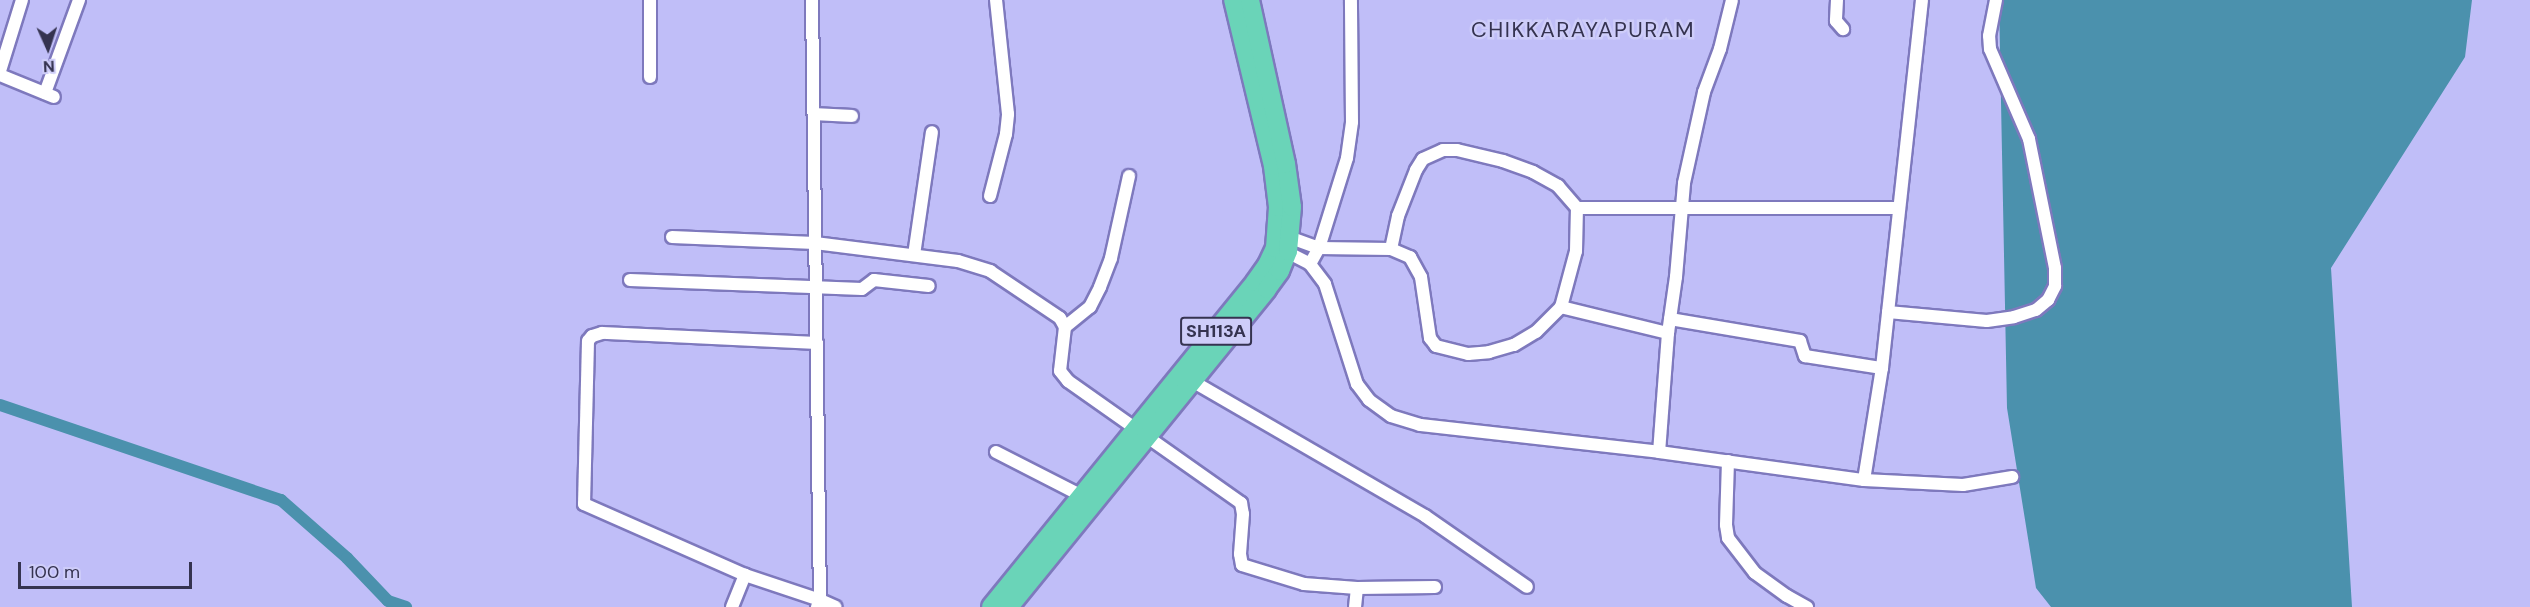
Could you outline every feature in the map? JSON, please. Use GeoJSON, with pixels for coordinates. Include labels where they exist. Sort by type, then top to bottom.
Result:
{"type":"FeatureCollection","features":[{"type":"Feature","properties":{"kind":"main road","name":"SH113A"},"geometry":{"type":"LineString","coordinates":[[1009,607],[1186,378],[1280,272],[1282,242],[1273,166],[1233,0]]}},
{"type":"Feature","properties":{"kind":"main road","name":"SH113A"},"geometry":{"type":"LineString","coordinates":[[1250,0],[1286,164],[1292,207],[1282,242]]}},
{"type":"Feature","properties":{"kind":"main road","name":"SH113A"},"geometry":{"type":"LineString","coordinates":[[991,607],[1082,496],[1142,433]]}},
{"type":"Feature","properties":{"kind":"street"},"geometry":{"type":"LineString","coordinates":[[22,0],[0,73],[49,95],[79,0]]}},
{"type":"Feature","properties":{"kind":"street"},"geometry":{"type":"LineString","coordinates":[[650,0],[650,77]]}},
{"type":"Feature","properties":{"kind":"street"},"geometry":{"type":"LineString","coordinates":[[812,0],[819,603]]}},
{"type":"Feature","properties":{"kind":"street"},"geometry":{"type":"LineString","coordinates":[[990,196],[1006,134],[1008,114],[996,0]]}},
{"type":"Feature","properties":{"kind":"street"},"geometry":{"type":"LineString","coordinates":[[1311,264],[1319,248],[1347,158],[1352,122],[1351,0]]}},
{"type":"Feature","properties":{"kind":"street"},"geometry":{"type":"LineString","coordinates":[[1659,452],[1668,333],[1684,183],[1698,116],[1732,0]]}},
{"type":"Feature","properties":{"kind":"street"},"geometry":{"type":"LineString","coordinates":[[1837,0],[1836,21],[1843,29]]}},
{"type":"Feature","properties":{"kind":"street"},"geometry":{"type":"LineString","coordinates":[[1864,480],[1882,368],[1922,0]]}},
{"type":"Feature","properties":{"kind":"street"},"geometry":{"type":"LineString","coordinates":[[1888,312],[1987,321],[2014,317],[2036,310],[2048,300],[2055,286],[2055,268],[2029,139],[1990,49],[1989,36],[1996,0]]}},
{"type":"Feature","properties":{"kind":"street"},"geometry":{"type":"LineString","coordinates":[[814,114],[852,116]]}},
{"type":"Feature","properties":{"kind":"street"},"geometry":{"type":"LineString","coordinates":[[914,255],[932,132]]}},
{"type":"Feature","properties":{"kind":"street"},"geometry":{"type":"LineString","coordinates":[[1282,242],[1319,248],[1391,249],[1410,258],[1421,277],[1430,338],[1436,346],[1448,351],[1468,354],[1489,352],[1514,345],[1536,332],[1561,307],[1576,251],[1577,207],[1558,186],[1533,172],[1503,161],[1457,150],[1443,150],[1423,159],[1416,171],[1398,216],[1391,249]]}},
{"type":"Feature","properties":{"kind":"street"},"geometry":{"type":"LineString","coordinates":[[1065,327],[1090,307],[1100,287],[1111,258],[1129,176]]}},
{"type":"Feature","properties":{"kind":"street"},"geometry":{"type":"LineString","coordinates":[[1577,207],[1899,208]]}},
{"type":"Feature","properties":{"kind":"street"},"geometry":{"type":"LineString","coordinates":[[672,237],[815,243],[974,264],[990,271],[1060,318],[1065,327],[1060,371],[1068,381],[1241,502],[1243,514],[1240,554],[1242,565],[1305,584],[1358,588],[1435,586]]}},
{"type":"Feature","properties":{"kind":"street"},"geometry":{"type":"LineString","coordinates":[[1282,242],[1311,264],[1330,296],[1357,384],[1369,400],[1391,416],[1420,425],[1659,452],[1864,480],[1963,485],[2012,477]]}},
{"type":"Feature","properties":{"kind":"street"},"geometry":{"type":"LineString","coordinates":[[630,280],[861,289],[874,280],[928,286]]}},
{"type":"Feature","properties":{"kind":"street"},"geometry":{"type":"LineString","coordinates":[[1561,307],[1668,333]]}},
{"type":"Feature","properties":{"kind":"street"},"geometry":{"type":"LineString","coordinates":[[1670,319],[1800,341],[1805,356],[1882,368]]}},
{"type":"Feature","properties":{"kind":"street"},"geometry":{"type":"LineString","coordinates":[[817,344],[602,333],[592,336],[588,341],[584,504],[745,574],[819,603],[836,607]]}},
{"type":"Feature","properties":{"kind":"street"},"geometry":{"type":"LineString","coordinates":[[1186,378],[1425,516],[1527,587]]}},
{"type":"Feature","properties":{"kind":"street"},"geometry":{"type":"LineString","coordinates":[[996,452],[1082,496]]}},
{"type":"Feature","properties":{"kind":"street"},"geometry":{"type":"LineString","coordinates":[[1728,461],[1726,525],[1728,538],[1755,573],[1786,596],[1807,607]]}},
{"type":"Feature","properties":{"kind":"street"},"geometry":{"type":"LineString","coordinates":[[732,607],[745,574]]}},
{"type":"Feature","properties":{"kind":"street"},"geometry":{"type":"LineString","coordinates":[[1355,607],[1358,588]]}},
{"type":"Feature","properties":{"kind":"water"},"geometry":{"type":"Polygon","coordinates":[[[1999,0],[2472,0],[2465,57],[2331,268],[2352,607],[2051,607],[2036,588],[2007,408],[1999,0]]]}},
{"type":"Feature","properties":{"kind":"waterway"},"geometry":{"type":"LineString","coordinates":[[0,405],[281,500],[347,558],[388,601],[406,607]]}},
{"type":"Feature","properties":{"kind":"district","name":"CHIKKARAYAPURAM"},"geometry":{"type":"Point","coordinates":[1583,30]}}]}
